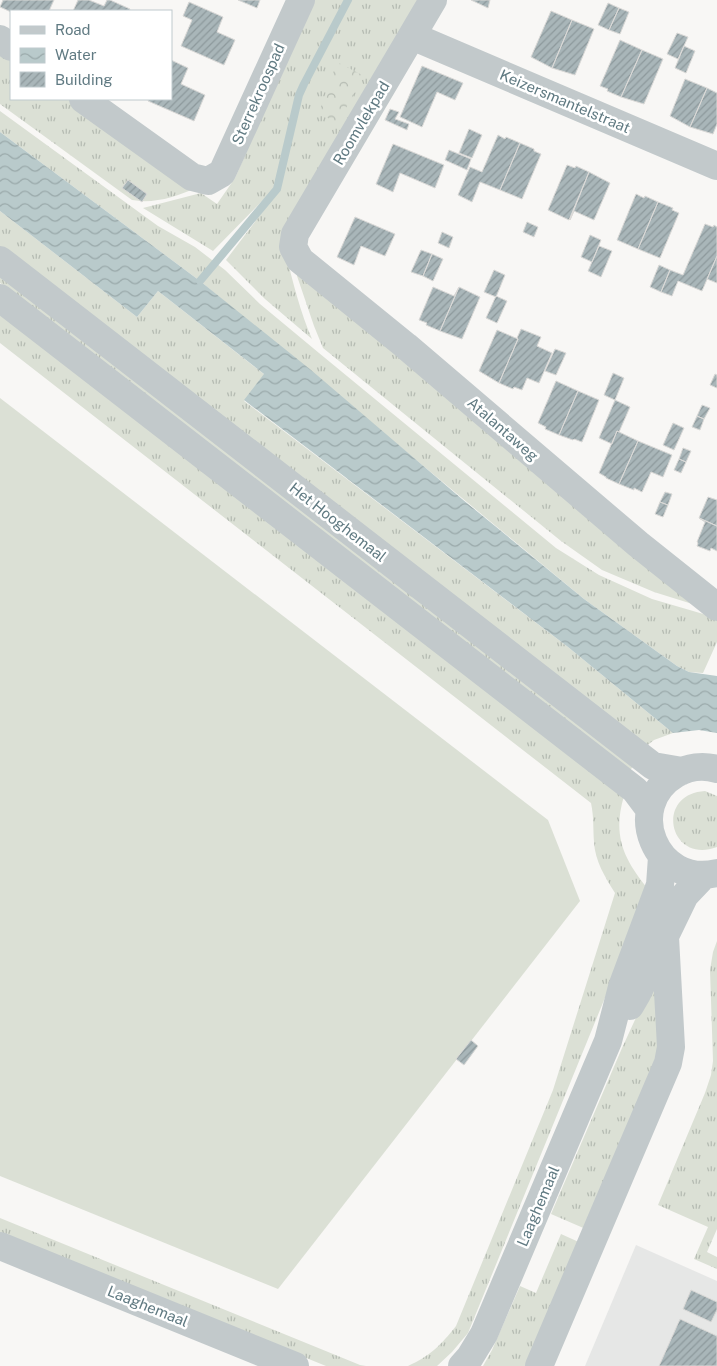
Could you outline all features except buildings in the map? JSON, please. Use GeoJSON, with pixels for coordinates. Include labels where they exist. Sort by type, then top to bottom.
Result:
{"type":"FeatureCollection","features":[{"type":"Feature","properties":{"kind":"street","name":"Sterrekroospad"},"geometry":{"type":"LineString","coordinates":[[84,100],[192,177],[208,181],[222,173],[300,0]]}},
{"type":"Feature","properties":{"kind":"street","name":"Roomvlekpad"},"geometry":{"type":"LineString","coordinates":[[293,247],[295,234],[433,0]]}},
{"type":"Feature","properties":{"kind":"street","name":"Keizersmantelstraat"},"geometry":{"type":"LineString","coordinates":[[412,36],[717,166]]}},
{"type":"Feature","properties":{"kind":"street","name":"Atalantaweg"},"geometry":{"type":"LineString","coordinates":[[293,247],[300,260],[406,346],[638,544],[717,607]]}},
{"type":"Feature","properties":{"kind":"street","name":"Het Hooghemaal"},"geometry":{"type":"LineString","coordinates":[[0,260],[653,766],[682,771]]}},
{"type":"Feature","properties":{"kind":"street","name":"Het Hooghemaal"},"geometry":{"type":"LineString","coordinates":[[0,298],[635,790],[650,810]]}},
{"type":"Feature","properties":{"kind":"street"},"geometry":{"type":"LineString","coordinates":[[711,874],[692,874],[681,870],[662,857],[651,835],[649,822],[654,798],[670,778],[682,771],[702,766],[717,769]]}},
{"type":"Feature","properties":{"kind":"street","name":"Laaghemaal"},"geometry":{"type":"LineString","coordinates":[[462,1366],[484,1334],[608,1041],[622,987],[660,885],[662,857]]}},
{"type":"Feature","properties":{"kind":"street","name":"Laaghemaal"},"geometry":{"type":"LineString","coordinates":[[608,1041],[637,994],[686,895],[711,874]]}},
{"type":"Feature","properties":{"kind":"street"},"geometry":{"type":"LineString","coordinates":[[540,1366],[668,1063],[671,1047],[665,937]]}},
{"type":"Feature","properties":{"kind":"street","name":"Laaghemaal"},"geometry":{"type":"LineString","coordinates":[[0,1246],[295,1366]]}},
{"type":"Feature","properties":{"kind":"shaded area"},"geometry":{"type":"Polygon","coordinates":[[[636,1245],[717,1281],[717,1366],[585,1366],[636,1245]]]}},
{"type":"Feature","properties":{"kind":"green space"},"geometry":{"type":"Polygon","coordinates":[[[313,0],[346,0],[298,94],[276,187],[213,251],[143,208],[201,193],[217,204],[235,178],[313,0]]]}},
{"type":"Feature","properties":{"kind":"green space"},"geometry":{"type":"Polygon","coordinates":[[[351,0],[423,0],[283,242],[299,304],[312,339],[265,299],[226,260],[279,190],[306,84],[351,0]]]}},
{"type":"Feature","properties":{"kind":"green space"},"geometry":{"type":"Polygon","coordinates":[[[0,49],[10,56],[10,100],[70,100],[195,188],[165,199],[132,200],[0,104],[0,49]]]}},
{"type":"Feature","properties":{"kind":"green space"},"geometry":{"type":"Polygon","coordinates":[[[337,62],[364,76],[337,124],[319,112],[337,62]]]}},
{"type":"Feature","properties":{"kind":"green space"},"geometry":{"type":"Polygon","coordinates":[[[0,111],[158,226],[195,247],[225,270],[260,304],[556,548],[599,575],[652,599],[717,618],[717,642],[703,673],[689,672],[677,666],[584,599],[200,281],[0,132],[0,111]]]}},
{"type":"Feature","properties":{"kind":"green space"},"geometry":{"type":"Polygon","coordinates":[[[0,211],[137,317],[158,291],[265,375],[244,401],[568,647],[673,733],[654,740],[644,748],[0,250],[0,211]]]}},
{"type":"Feature","properties":{"kind":"green space"},"geometry":{"type":"Polygon","coordinates":[[[0,268],[636,762],[629,772],[0,283],[0,268]]]}},
{"type":"Feature","properties":{"kind":"green space"},"geometry":{"type":"Polygon","coordinates":[[[297,269],[702,607],[654,592],[602,570],[561,541],[323,348],[297,276],[297,269]]]}},
{"type":"Feature","properties":{"kind":"green space"},"geometry":{"type":"Polygon","coordinates":[[[0,309],[624,796],[619,823],[623,847],[633,868],[649,890],[468,1333],[437,1366],[408,1366],[435,1349],[456,1326],[553,1090],[615,893],[604,875],[596,856],[591,803],[0,343],[0,309]]]}},
{"type":"Feature","properties":{"kind":"green space"},"geometry":{"type":"Polygon","coordinates":[[[0,398],[548,820],[580,901],[278,1289],[0,1176],[0,398]]]}},
{"type":"Feature","properties":{"kind":"green space"},"geometry":{"type":"Polygon","coordinates":[[[705,791],[717,796],[717,847],[701,850],[688,846],[679,838],[674,827],[674,815],[679,804],[689,795],[705,791]]]}},
{"type":"Feature","properties":{"kind":"green space"},"geometry":{"type":"Polygon","coordinates":[[[717,941],[717,1229],[707,1252],[717,1257],[717,1269],[694,1259],[708,1227],[658,1205],[711,1075],[713,1061],[710,970],[717,941]]]}},
{"type":"Feature","properties":{"kind":"green space"},"geometry":{"type":"Polygon","coordinates":[[[658,970],[663,1046],[588,1230],[551,1214],[622,1048],[658,970]]]}},
{"type":"Feature","properties":{"kind":"green space"},"geometry":{"type":"Polygon","coordinates":[[[0,1218],[366,1366],[326,1366],[0,1233],[0,1218]]]}},
{"type":"Feature","properties":{"kind":"green space"},"geometry":{"type":"Polygon","coordinates":[[[561,1234],[581,1243],[530,1366],[483,1366],[520,1286],[536,1293],[561,1234]]]}},
{"type":"Feature","properties":{"kind":"water"},"geometry":{"type":"Polygon","coordinates":[[[0,132],[200,281],[311,370],[462,499],[584,599],[677,666],[689,672],[717,676],[717,733],[699,730],[673,733],[568,647],[244,400],[264,374],[158,291],[137,317],[0,211],[0,132]]]}},
{"type":"Feature","properties":{"kind":"waterway"},"geometry":{"type":"LineString","coordinates":[[200,281],[277,189],[299,95],[348,0]]}}]}
